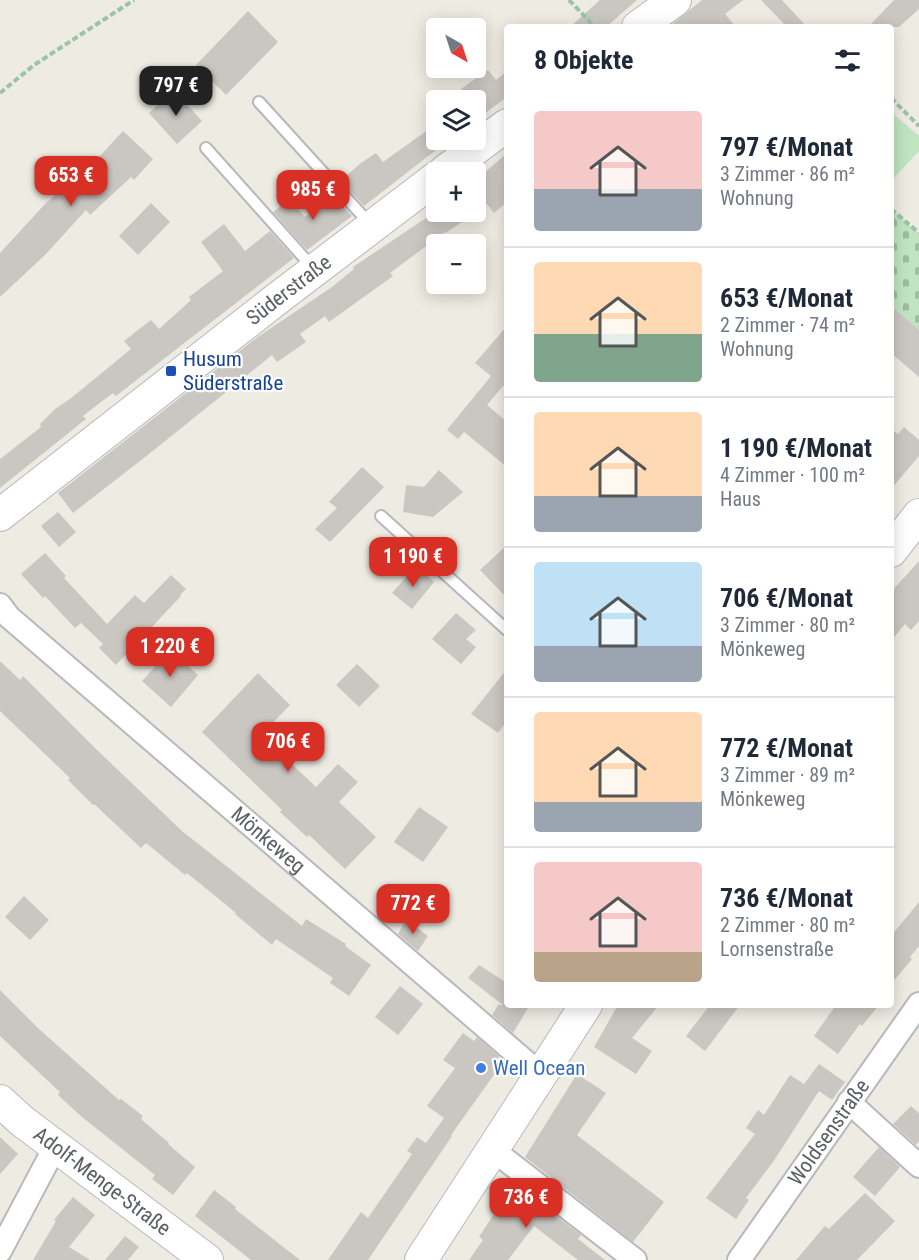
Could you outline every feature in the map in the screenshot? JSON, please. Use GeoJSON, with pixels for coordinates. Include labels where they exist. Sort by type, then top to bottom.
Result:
{"type":"FeatureCollection","features":[{"type":"Feature","properties":{"kind":"main road"},"geometry":{"type":"LineString","coordinates":[[642,24],[675,0]]}},
{"type":"Feature","properties":{"kind":"main road"},"geometry":{"type":"LineString","coordinates":[[457,162],[504,127]]}},
{"type":"Feature","properties":{"kind":"main road","name":"Süderstraße"},"geometry":{"type":"LineString","coordinates":[[0,515],[426,186]]}},
{"type":"Feature","properties":{"kind":"main road"},"geometry":{"type":"LineString","coordinates":[[894,547],[919,515]]}},
{"type":"Feature","properties":{"kind":"main road"},"geometry":{"type":"LineString","coordinates":[[421,1260],[584,1008]]}},
{"type":"Feature","properties":{"kind":"main road","name":"Adolf-Menge-Straße"},"geometry":{"type":"LineString","coordinates":[[0,1101],[55,1147],[207,1260]]}},
{"type":"Feature","properties":{"kind":"street","name":"Mönkeweg"},"geometry":{"type":"LineString","coordinates":[[0,604],[9,617],[540,1074]]}},
{"type":"Feature","properties":{"kind":"street","name":"Woldsenstraße"},"geometry":{"type":"LineString","coordinates":[[738,1260],[919,1004]]}},
{"type":"Feature","properties":{"kind":"street"},"geometry":{"type":"LineString","coordinates":[[849,1102],[919,1166]]}},
{"type":"Feature","properties":{"kind":"street"},"geometry":{"type":"LineString","coordinates":[[0,1251],[55,1147]]}},
{"type":"Feature","properties":{"kind":"street"},"geometry":{"type":"LineString","coordinates":[[493,1150],[635,1260]]}},
{"type":"Feature","properties":{"kind":"lane"},"geometry":{"type":"LineString","coordinates":[[259,102],[373,227]]}},
{"type":"Feature","properties":{"kind":"lane"},"geometry":{"type":"LineString","coordinates":[[206,148],[315,270]]}},
{"type":"Feature","properties":{"kind":"lane"},"geometry":{"type":"LineString","coordinates":[[381,516],[504,627]]}},
{"type":"Feature","properties":{"kind":"path"},"geometry":{"type":"LineString","coordinates":[[0,93],[34,65],[134,0]]}},
{"type":"Feature","properties":{"kind":"path"},"geometry":{"type":"LineString","coordinates":[[569,0],[592,24]]}},
{"type":"Feature","properties":{"kind":"path"},"geometry":{"type":"LineString","coordinates":[[894,101],[919,126]]}},
{"type":"Feature","properties":{"kind":"path"},"geometry":{"type":"LineString","coordinates":[[894,212],[919,233]]}},
{"type":"Feature","properties":{"kind":"green space"},"geometry":{"type":"Polygon","coordinates":[[[894,115],[919,136],[919,151],[894,178],[894,115]]]}},
{"type":"Feature","properties":{"kind":"green space"},"geometry":{"type":"Polygon","coordinates":[[[894,212],[919,234],[919,330],[894,309],[894,212]]]}},
{"type":"Feature","properties":{"kind":"building"},"geometry":{"type":"Polygon","coordinates":[[[600,0],[637,0],[609,24],[573,24],[600,0]]]}},
{"type":"Feature","properties":{"kind":"building"},"geometry":{"type":"Polygon","coordinates":[[[702,0],[743,0],[725,14],[733,24],[673,24],[702,0]]]}},
{"type":"Feature","properties":{"kind":"building"},"geometry":{"type":"Polygon","coordinates":[[[761,0],[782,0],[804,24],[784,24],[761,0]]]}},
{"type":"Feature","properties":{"kind":"building"},"geometry":{"type":"Polygon","coordinates":[[[894,0],[919,0],[919,9],[899,27],[894,27],[894,24],[871,24],[894,0]]]}},
{"type":"Feature","properties":{"kind":"building"},"geometry":{"type":"Polygon","coordinates":[[[248,11],[278,42],[226,95],[196,65],[248,11]]]}},
{"type":"Feature","properties":{"kind":"building"},"geometry":{"type":"Polygon","coordinates":[[[488,70],[496,80],[504,73],[504,99],[486,113],[486,90],[460,90],[476,78],[486,78],[488,70]]]}},
{"type":"Feature","properties":{"kind":"building"},"geometry":{"type":"Polygon","coordinates":[[[174,90],[202,121],[177,144],[149,113],[174,90]]]}},
{"type":"Feature","properties":{"kind":"building"},"geometry":{"type":"Polygon","coordinates":[[[123,131],[153,159],[134,180],[131,177],[90,215],[86,210],[46,254],[0,297],[0,253],[45,204],[87,167],[88,169],[123,131]]]}},
{"type":"Feature","properties":{"kind":"building"},"geometry":{"type":"Polygon","coordinates":[[[426,131],[426,150],[436,150],[364,206],[345,185],[350,181],[346,176],[376,153],[383,162],[426,131]]]}},
{"type":"Feature","properties":{"kind":"building"},"geometry":{"type":"Polygon","coordinates":[[[504,156],[504,205],[494,213],[486,205],[486,171],[504,156]]]}},
{"type":"Feature","properties":{"kind":"building"},"geometry":{"type":"Polygon","coordinates":[[[333,195],[352,216],[307,250],[273,212],[290,199],[305,217],[333,195]]]}},
{"type":"Feature","properties":{"kind":"building"},"geometry":{"type":"Polygon","coordinates":[[[151,203],[170,222],[138,255],[119,236],[151,203]]]}},
{"type":"Feature","properties":{"kind":"building"},"geometry":{"type":"Polygon","coordinates":[[[426,218],[426,222],[462,222],[446,233],[426,234],[426,246],[390,273],[393,276],[329,322],[325,316],[300,334],[306,342],[277,362],[272,355],[73,513],[58,493],[259,336],[332,287],[354,269],[353,267],[426,218]]]}},
{"type":"Feature","properties":{"kind":"building"},"geometry":{"type":"Polygon","coordinates":[[[224,224],[245,251],[270,231],[294,258],[116,396],[113,393],[83,416],[86,419],[0,488],[0,459],[41,427],[40,424],[55,409],[131,349],[124,341],[151,320],[159,329],[191,300],[189,297],[223,271],[201,242],[224,224]]]}},
{"type":"Feature","properties":{"kind":"building"},"geometry":{"type":"Polygon","coordinates":[[[894,309],[919,330],[919,377],[894,356],[894,309]]]}},
{"type":"Feature","properties":{"kind":"building"},"geometry":{"type":"Polygon","coordinates":[[[504,329],[504,387],[487,405],[504,419],[504,465],[464,432],[458,439],[447,430],[491,376],[475,363],[504,329]]]}},
{"type":"Feature","properties":{"kind":"building"},"geometry":{"type":"Polygon","coordinates":[[[904,427],[919,440],[919,456],[894,485],[894,431],[898,434],[904,427]]]}},
{"type":"Feature","properties":{"kind":"building"},"geometry":{"type":"Polygon","coordinates":[[[362,467],[384,487],[330,542],[315,529],[337,508],[329,502],[362,467]]]}},
{"type":"Feature","properties":{"kind":"building"},"geometry":{"type":"Polygon","coordinates":[[[439,470],[463,492],[433,517],[403,512],[406,485],[424,487],[439,470]]]}},
{"type":"Feature","properties":{"kind":"building"},"geometry":{"type":"Polygon","coordinates":[[[58,512],[76,532],[59,547],[41,526],[58,512]]]}},
{"type":"Feature","properties":{"kind":"building"},"geometry":{"type":"Polygon","coordinates":[[[504,548],[504,595],[480,570],[504,548]]]}},
{"type":"Feature","properties":{"kind":"building"},"geometry":{"type":"Polygon","coordinates":[[[45,553],[66,576],[64,578],[107,624],[135,595],[144,603],[171,575],[186,589],[116,665],[99,648],[103,644],[81,623],[75,628],[21,574],[45,553]]]}},
{"type":"Feature","properties":{"kind":"building"},"geometry":{"type":"Polygon","coordinates":[[[919,561],[919,621],[911,630],[905,624],[894,637],[894,589],[919,561]]]}},
{"type":"Feature","properties":{"kind":"building"},"geometry":{"type":"Polygon","coordinates":[[[416,566],[434,582],[412,609],[392,593],[416,566]]]}},
{"type":"Feature","properties":{"kind":"building"},"geometry":{"type":"Polygon","coordinates":[[[456,613],[476,630],[466,639],[476,647],[461,664],[432,639],[456,613]]]}},
{"type":"Feature","properties":{"kind":"building"},"geometry":{"type":"Polygon","coordinates":[[[170,650],[198,675],[171,707],[142,681],[170,650]]]}},
{"type":"Feature","properties":{"kind":"building"},"geometry":{"type":"Polygon","coordinates":[[[0,661],[20,680],[23,676],[182,831],[302,926],[306,919],[346,944],[345,946],[371,965],[349,996],[330,983],[333,978],[276,939],[272,945],[187,873],[185,875],[146,843],[141,848],[93,805],[68,780],[70,778],[0,711],[0,661]]]}},
{"type":"Feature","properties":{"kind":"building"},"geometry":{"type":"Polygon","coordinates":[[[357,664],[380,686],[359,707],[336,685],[357,664]]]}},
{"type":"Feature","properties":{"kind":"building"},"geometry":{"type":"Polygon","coordinates":[[[258,673],[290,705],[261,735],[316,787],[338,764],[358,782],[339,802],[376,837],[345,869],[309,835],[307,837],[280,812],[282,810],[202,732],[258,673]]]}},
{"type":"Feature","properties":{"kind":"building"},"geometry":{"type":"Polygon","coordinates":[[[504,673],[504,725],[498,733],[471,714],[504,673]]]}},
{"type":"Feature","properties":{"kind":"building"},"geometry":{"type":"Polygon","coordinates":[[[419,807],[448,827],[423,862],[394,842],[419,807]]]}},
{"type":"Feature","properties":{"kind":"building"},"geometry":{"type":"Polygon","coordinates":[[[24,896],[49,920],[30,940],[5,917],[24,896]]]}},
{"type":"Feature","properties":{"kind":"building"},"geometry":{"type":"Polygon","coordinates":[[[919,902],[919,946],[910,957],[912,959],[894,980],[894,932],[919,902]]]}},
{"type":"Feature","properties":{"kind":"building"},"geometry":{"type":"Polygon","coordinates":[[[406,920],[428,936],[418,951],[398,934],[406,920]]]}},
{"type":"Feature","properties":{"kind":"building"},"geometry":{"type":"Polygon","coordinates":[[[479,965],[504,981],[504,1008],[528,1008],[513,1033],[492,1015],[498,1005],[503,1005],[468,978],[479,965]]]}},
{"type":"Feature","properties":{"kind":"building"},"geometry":{"type":"Polygon","coordinates":[[[400,986],[423,1004],[398,1035],[375,1017],[400,986]]]}},
{"type":"Feature","properties":{"kind":"building"},"geometry":{"type":"Polygon","coordinates":[[[0,990],[40,1030],[119,1100],[121,1099],[143,1116],[141,1119],[195,1167],[173,1195],[152,1179],[155,1175],[58,1095],[60,1092],[0,1036],[0,990]]]}},
{"type":"Feature","properties":{"kind":"building"},"geometry":{"type":"Polygon","coordinates":[[[616,1008],[657,1008],[632,1038],[652,1051],[636,1074],[594,1047],[616,1008]]]}},
{"type":"Feature","properties":{"kind":"building"},"geometry":{"type":"Polygon","coordinates":[[[708,1008],[738,1008],[705,1051],[686,1036],[708,1008]]]}},
{"type":"Feature","properties":{"kind":"building"},"geometry":{"type":"Polygon","coordinates":[[[834,1008],[877,1008],[862,1026],[860,1024],[838,1054],[814,1036],[834,1008]]]}},
{"type":"Feature","properties":{"kind":"building"},"geometry":{"type":"Polygon","coordinates":[[[463,1033],[474,1041],[477,1037],[503,1062],[451,1135],[368,1260],[328,1260],[361,1212],[368,1218],[412,1154],[407,1151],[417,1137],[426,1143],[444,1118],[427,1106],[455,1068],[443,1060],[463,1033]]]}},
{"type":"Feature","properties":{"kind":"building"},"geometry":{"type":"Polygon","coordinates":[[[819,1064],[845,1082],[832,1100],[819,1091],[773,1162],[746,1198],[749,1200],[736,1219],[706,1198],[755,1134],[746,1128],[758,1110],[764,1115],[790,1075],[804,1084],[819,1064]]]}},
{"type":"Feature","properties":{"kind":"building"},"geometry":{"type":"Polygon","coordinates":[[[577,1074],[606,1093],[577,1135],[664,1202],[633,1242],[525,1157],[577,1074]]]}},
{"type":"Feature","properties":{"kind":"building"},"geometry":{"type":"Polygon","coordinates":[[[911,1106],[919,1113],[919,1141],[916,1145],[893,1124],[911,1106]]]}},
{"type":"Feature","properties":{"kind":"building"},"geometry":{"type":"Polygon","coordinates":[[[0,1137],[18,1154],[0,1174],[0,1137]]]}},
{"type":"Feature","properties":{"kind":"building"},"geometry":{"type":"Polygon","coordinates":[[[879,1147],[900,1167],[875,1196],[853,1177],[879,1147]]]}},
{"type":"Feature","properties":{"kind":"building"},"geometry":{"type":"Polygon","coordinates":[[[510,1181],[581,1235],[578,1239],[605,1260],[578,1260],[534,1226],[508,1260],[469,1260],[483,1240],[479,1237],[503,1200],[500,1197],[510,1181]]]}},
{"type":"Feature","properties":{"kind":"building"},"geometry":{"type":"Polygon","coordinates":[[[214,1190],[300,1260],[251,1260],[195,1216],[214,1190]]]}},
{"type":"Feature","properties":{"kind":"building"},"geometry":{"type":"Polygon","coordinates":[[[865,1193],[895,1221],[857,1260],[796,1260],[825,1226],[829,1229],[865,1193]]]}},
{"type":"Feature","properties":{"kind":"building"},"geometry":{"type":"Polygon","coordinates":[[[73,1197],[95,1215],[69,1247],[90,1260],[33,1260],[56,1221],[54,1220],[73,1197]]]}},
{"type":"Feature","properties":{"kind":"building"},"geometry":{"type":"Polygon","coordinates":[[[125,1236],[139,1247],[128,1260],[105,1260],[125,1236]]]}},
{"type":"Feature","properties":{"kind":"place","name":"Husum Süderstraße"},"geometry":{"type":"Point","coordinates":[171,371]}},
{"type":"Feature","properties":{"kind":"place","name":"Well Ocean"},"geometry":{"type":"Point","coordinates":[481,1068]}}]}
